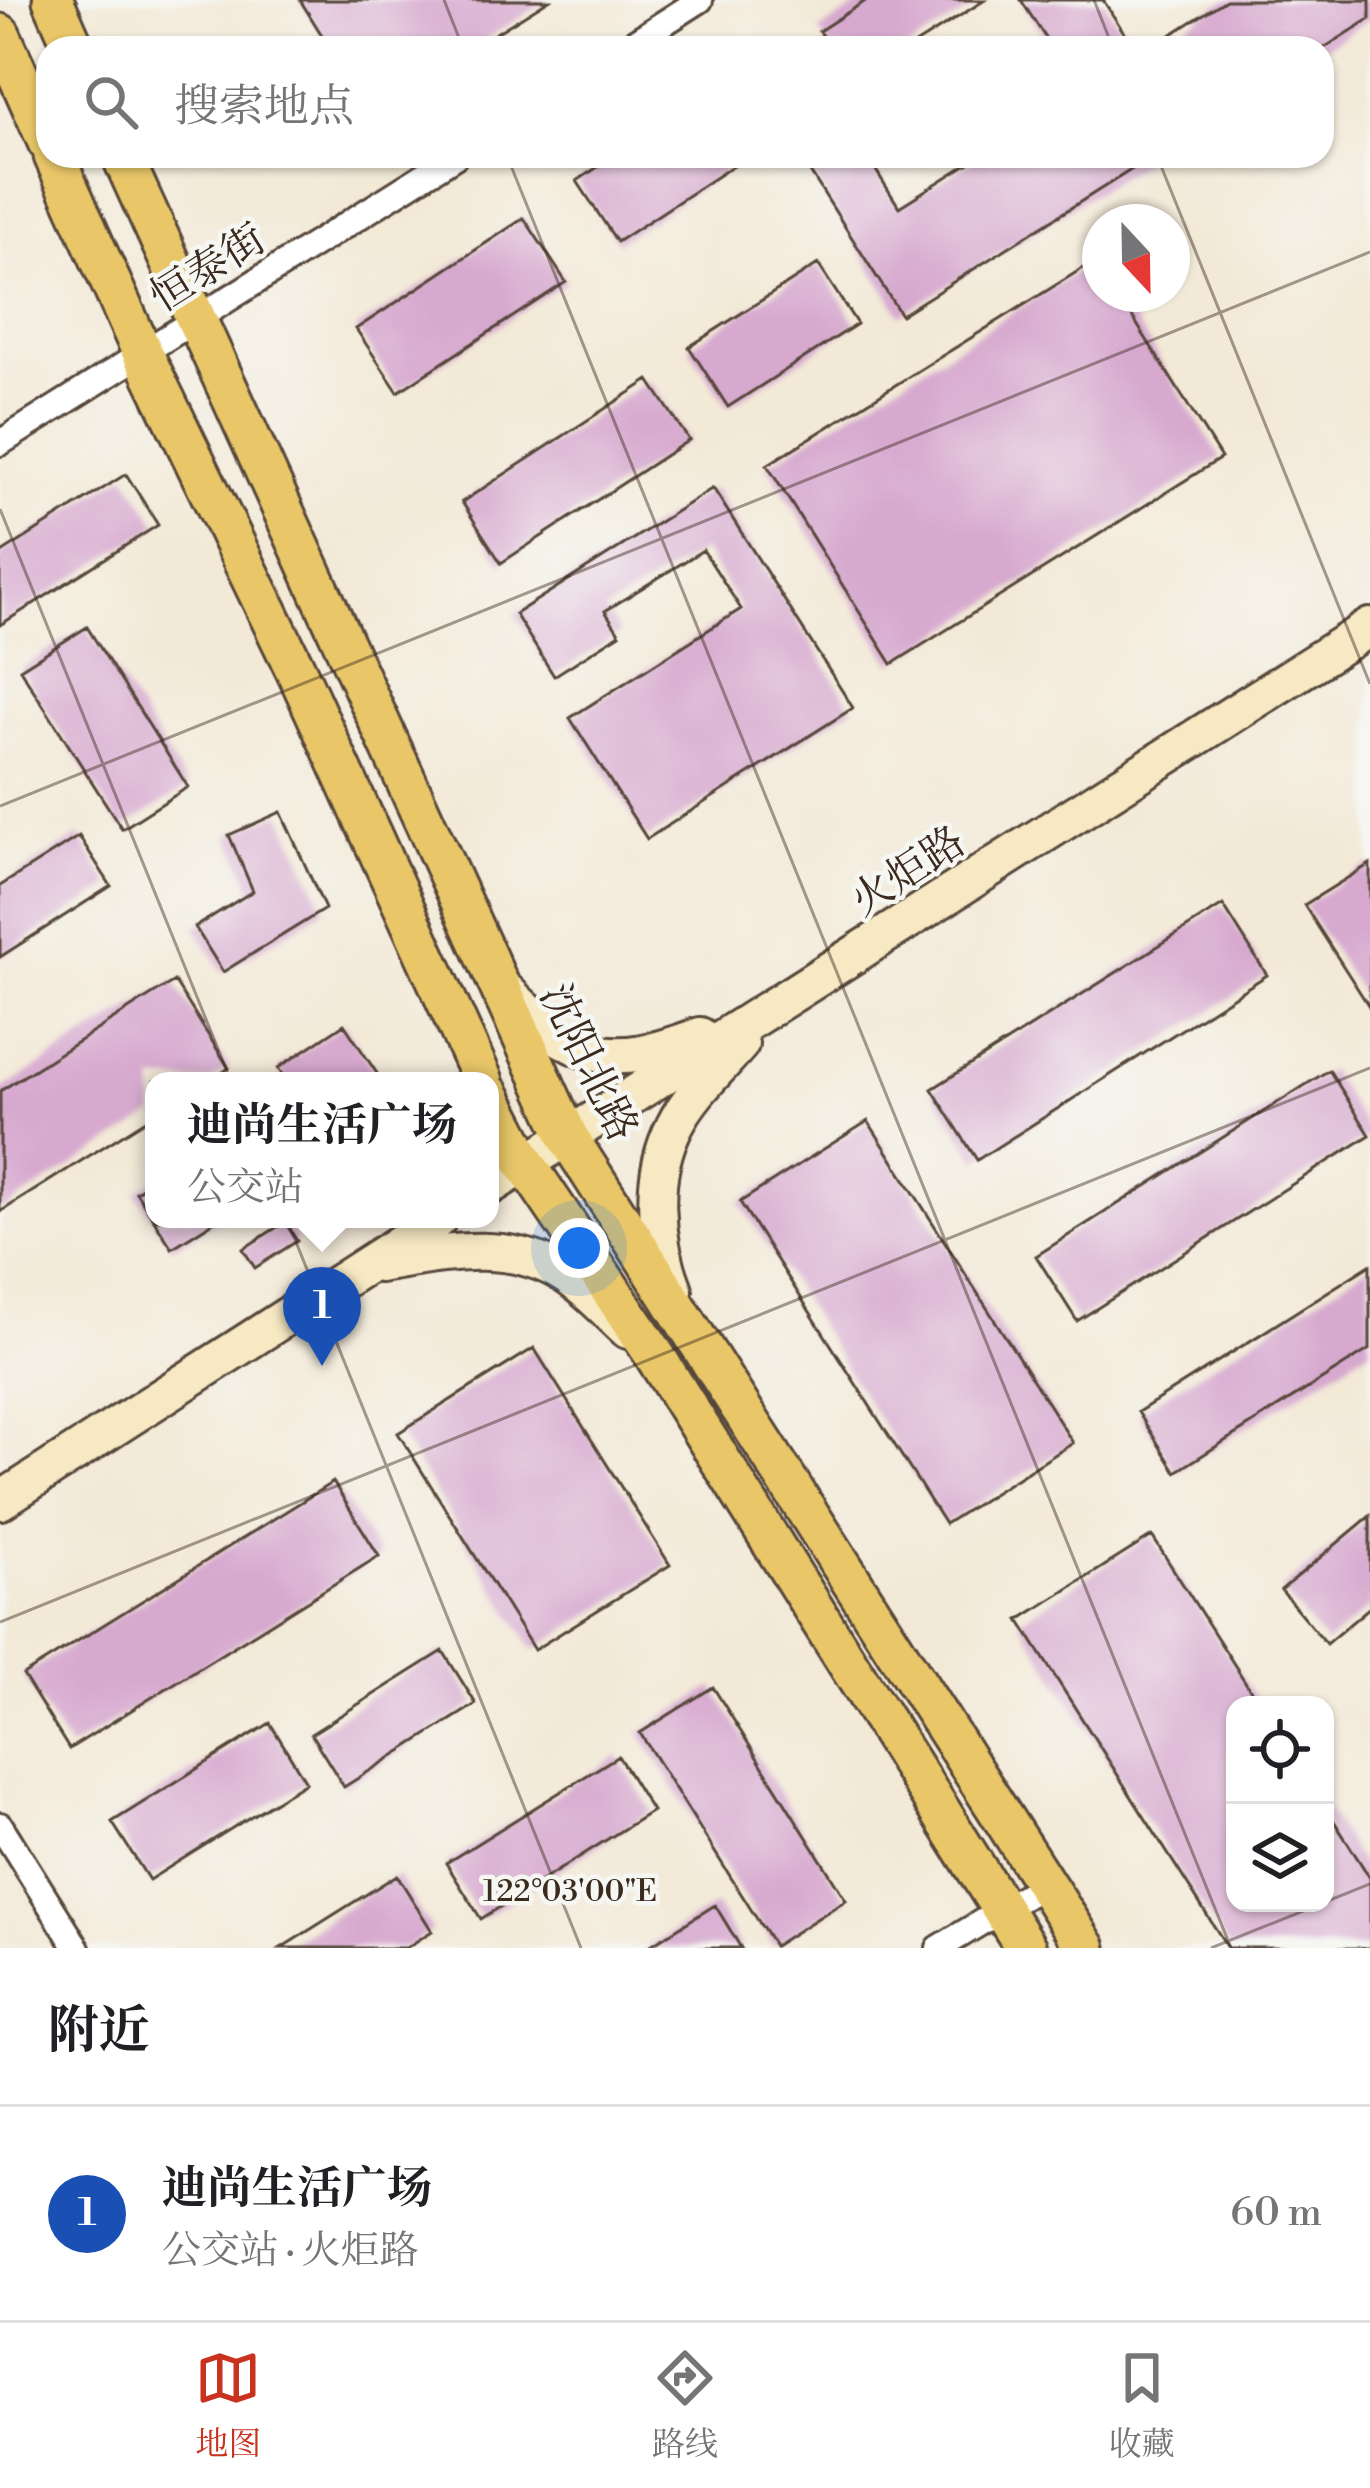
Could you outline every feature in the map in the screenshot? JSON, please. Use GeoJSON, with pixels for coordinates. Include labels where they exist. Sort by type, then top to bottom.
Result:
{"type":"FeatureCollection","features":[{"type":"Feature","properties":{"kind":"main road"},"geometry":{"type":"LineString","coordinates":[[53,0],[69,36]]}},
{"type":"Feature","properties":{"kind":"main road"},"geometry":{"type":"LineString","coordinates":[[0,34],[36,115]]}},
{"type":"Feature","properties":{"kind":"main road"},"geometry":{"type":"LineString","coordinates":[[59,168],[480,1072]]}},
{"type":"Feature","properties":{"kind":"main road","name":"沈阳北路"},"geometry":{"type":"LineString","coordinates":[[127,168],[568,1138],[1086,1948]]}},
{"type":"Feature","properties":{"kind":"main road","name":"火炬路"},"geometry":{"type":"LineString","coordinates":[[499,1180],[1370,627]]}},
{"type":"Feature","properties":{"kind":"main road"},"geometry":{"type":"LineString","coordinates":[[497,981],[566,1043],[602,1056],[651,1055],[771,1010]]}},
{"type":"Feature","properties":{"kind":"main road"},"geometry":{"type":"LineString","coordinates":[[689,1327],[663,1262],[656,1206],[662,1161],[675,1124],[771,1010]]}},
{"type":"Feature","properties":{"kind":"main road"},"geometry":{"type":"LineString","coordinates":[[459,1028],[463,1072]]}},
{"type":"Feature","properties":{"kind":"main road"},"geometry":{"type":"LineString","coordinates":[[499,1112],[525,1163],[652,1351],[1027,1948]]}},
{"type":"Feature","properties":{"kind":"main road"},"geometry":{"type":"LineString","coordinates":[[364,1267],[400,1228]]}},
{"type":"Feature","properties":{"kind":"main road"},"geometry":{"type":"LineString","coordinates":[[0,1502],[424,1228]]}},
{"type":"Feature","properties":{"kind":"main road"},"geometry":{"type":"LineString","coordinates":[[364,1267],[470,1249],[524,1258],[564,1273],[652,1351]]}},
{"type":"Feature","properties":{"kind":"street"},"geometry":{"type":"LineString","coordinates":[[644,36],[700,0]]}},
{"type":"Feature","properties":{"kind":"street","name":"恒泰街"},"geometry":{"type":"LineString","coordinates":[[0,443],[436,168]]}},
{"type":"Feature","properties":{"kind":"street"},"geometry":{"type":"LineString","coordinates":[[0,1825],[76,1948]]}},
{"type":"Feature","properties":{"kind":"street"},"geometry":{"type":"LineString","coordinates":[[939,1948],[1046,1883]]}},
{"type":"Feature","properties":{"kind":"building"},"geometry":{"type":"Polygon","coordinates":[[[300,0],[549,0],[491,36],[322,36],[300,0]]]}},
{"type":"Feature","properties":{"kind":"building"},"geometry":{"type":"Polygon","coordinates":[[[867,0],[985,0],[928,36],[822,36],[819,31],[867,0]]]}},
{"type":"Feature","properties":{"kind":"building"},"geometry":{"type":"Polygon","coordinates":[[[1021,0],[1103,0],[1126,36],[1044,36],[1021,0]]]}},
{"type":"Feature","properties":{"kind":"building"},"geometry":{"type":"Polygon","coordinates":[[[1226,0],[1370,0],[1370,19],[1334,42],[1334,36],[1169,36],[1226,0]]]}},
{"type":"Feature","properties":{"kind":"building"},"geometry":{"type":"Polygon","coordinates":[[[596,168],[730,168],[617,242],[577,181],[596,168]]]}},
{"type":"Feature","properties":{"kind":"building"},"geometry":{"type":"Polygon","coordinates":[[[808,168],[875,168],[899,207],[961,168],[1134,168],[901,315],[808,168]]]}},
{"type":"Feature","properties":{"kind":"building"},"geometry":{"type":"Polygon","coordinates":[[[524,218],[566,282],[398,392],[356,329],[524,218]]]}},
{"type":"Feature","properties":{"kind":"building"},"geometry":{"type":"Polygon","coordinates":[[[818,264],[857,324],[728,407],[689,347],[818,264]]]}},
{"type":"Feature","properties":{"kind":"building"},"geometry":{"type":"Polygon","coordinates":[[[1082,269],[1082,312],[1129,312],[1221,458],[892,664],[767,465],[1082,269]]]}},
{"type":"Feature","properties":{"kind":"building"},"geometry":{"type":"Polygon","coordinates":[[[649,380],[689,440],[501,563],[462,502],[649,380]]]}},
{"type":"Feature","properties":{"kind":"building"},"geometry":{"type":"Polygon","coordinates":[[[126,474],[158,525],[0,625],[0,554],[126,474]]]}},
{"type":"Feature","properties":{"kind":"building"},"geometry":{"type":"Polygon","coordinates":[[[713,488],[853,708],[647,839],[570,718],[741,609],[703,550],[605,611],[620,634],[554,676],[515,614],[713,488]]]}},
{"type":"Feature","properties":{"kind":"building"},"geometry":{"type":"Polygon","coordinates":[[[87,627],[188,787],[122,829],[20,669],[87,627]]]}},
{"type":"Feature","properties":{"kind":"building"},"geometry":{"type":"Polygon","coordinates":[[[281,812],[325,909],[223,972],[195,927],[253,891],[229,835],[281,812]]]}},
{"type":"Feature","properties":{"kind":"building"},"geometry":{"type":"Polygon","coordinates":[[[79,836],[111,886],[0,957],[0,886],[79,836]]]}},
{"type":"Feature","properties":{"kind":"building"},"geometry":{"type":"Polygon","coordinates":[[[1370,864],[1370,1008],[1304,905],[1370,864]]]}},
{"type":"Feature","properties":{"kind":"building"},"geometry":{"type":"Polygon","coordinates":[[[1223,905],[1267,975],[977,1160],[932,1089],[1223,905]]]}},
{"type":"Feature","properties":{"kind":"building"},"geometry":{"type":"Polygon","coordinates":[[[174,981],[229,1068],[223,1072],[145,1072],[145,1121],[0,1212],[0,1091],[174,981]]]}},
{"type":"Feature","properties":{"kind":"building"},"geometry":{"type":"Polygon","coordinates":[[[344,1024],[376,1072],[280,1072],[278,1068],[344,1024]]]}},
{"type":"Feature","properties":{"kind":"building"},"geometry":{"type":"Polygon","coordinates":[[[1329,1070],[1370,1135],[1077,1321],[1036,1256],[1329,1070]]]}},
{"type":"Feature","properties":{"kind":"building"},"geometry":{"type":"Polygon","coordinates":[[[868,1121],[1073,1443],[945,1524],[740,1202],[868,1121]]]}},
{"type":"Feature","properties":{"kind":"building"},"geometry":{"type":"Polygon","coordinates":[[[159,1228],[204,1228],[172,1248],[159,1228]]]}},
{"type":"Feature","properties":{"kind":"building"},"geometry":{"type":"Polygon","coordinates":[[[276,1228],[289,1228],[297,1241],[255,1268],[243,1249],[276,1228]]]}},
{"type":"Feature","properties":{"kind":"building"},"geometry":{"type":"Polygon","coordinates":[[[1370,1265],[1370,1349],[1176,1472],[1138,1412],[1370,1265]]]}},
{"type":"Feature","properties":{"kind":"building"},"geometry":{"type":"Polygon","coordinates":[[[534,1348],[670,1565],[534,1650],[398,1433],[534,1348]]]}},
{"type":"Feature","properties":{"kind":"building"},"geometry":{"type":"Polygon","coordinates":[[[333,1482],[379,1556],[69,1749],[23,1675],[333,1482]]]}},
{"type":"Feature","properties":{"kind":"building"},"geometry":{"type":"Polygon","coordinates":[[[1370,1516],[1370,1607],[1326,1644],[1281,1590],[1370,1516]]]}},
{"type":"Feature","properties":{"kind":"building"},"geometry":{"type":"Polygon","coordinates":[[[1152,1536],[1254,1696],[1226,1696],[1226,1912],[1334,1912],[1334,1821],[1370,1878],[1370,1948],[1228,1948],[1019,1620],[1152,1536]]]}},
{"type":"Feature","properties":{"kind":"building"},"geometry":{"type":"Polygon","coordinates":[[[443,1651],[476,1704],[344,1787],[311,1734],[443,1651]]]}},
{"type":"Feature","properties":{"kind":"building"},"geometry":{"type":"Polygon","coordinates":[[[713,1687],[846,1900],[774,1946],[640,1733],[713,1687]]]}},
{"type":"Feature","properties":{"kind":"building"},"geometry":{"type":"Polygon","coordinates":[[[270,1723],[306,1782],[149,1880],[112,1822],[270,1723]]]}},
{"type":"Feature","properties":{"kind":"building"},"geometry":{"type":"Polygon","coordinates":[[[618,1756],[652,1811],[481,1919],[446,1863],[618,1756]]]}},
{"type":"Feature","properties":{"kind":"building"},"geometry":{"type":"Polygon","coordinates":[[[397,1875],[432,1931],[406,1948],[281,1948],[397,1875]]]}},
{"type":"Feature","properties":{"kind":"building"},"geometry":{"type":"Polygon","coordinates":[[[715,1905],[741,1948],[646,1948],[715,1905]]]}},
{"type":"Feature","properties":{"kind":"place","name":"迪尚生活广场"},"geometry":{"type":"Point","coordinates":[322,1366]}}]}
